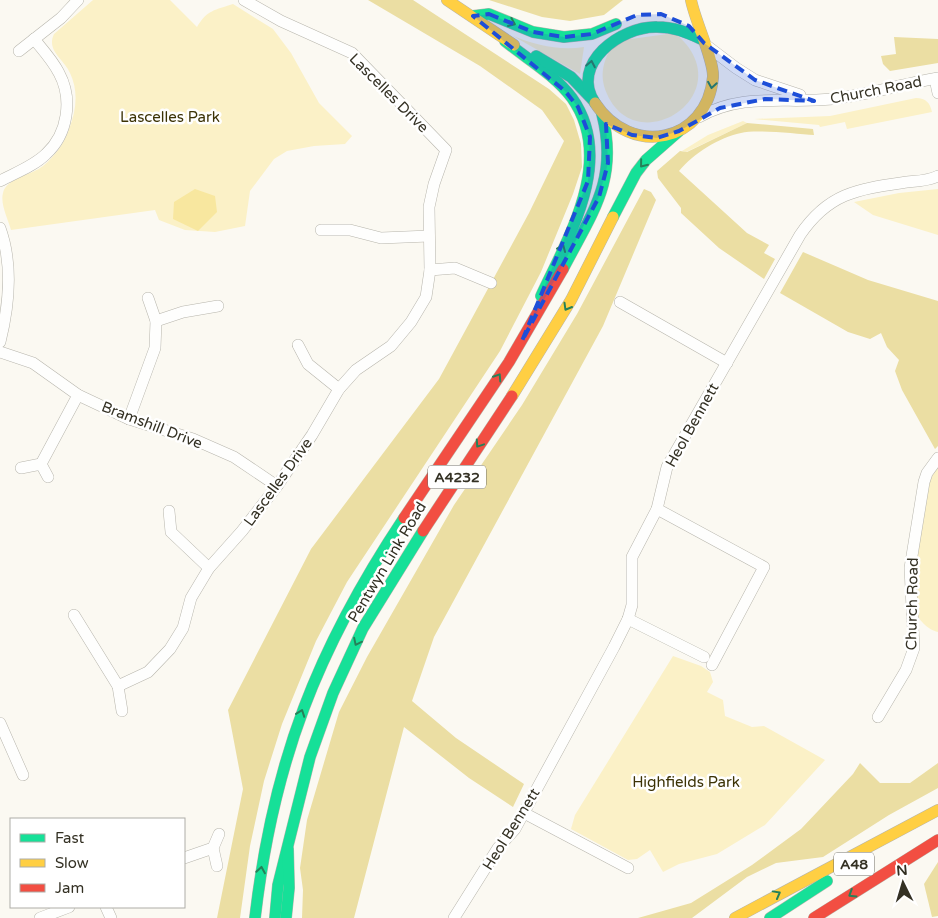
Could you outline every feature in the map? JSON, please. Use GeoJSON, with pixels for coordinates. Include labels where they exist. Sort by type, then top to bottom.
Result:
{"type":"FeatureCollection","features":[{"type":"Feature","properties":{"kind":"main road"},"geometry":{"type":"LineString","coordinates":[[447,0],[474,16],[484,28],[571,77],[594,102]]}},
{"type":"Feature","properties":{"kind":"main road","name":"Pentwyn Link Road"},"geometry":{"type":"LineString","coordinates":[[275,918],[278,885],[310,757],[334,693],[363,628],[402,562],[534,362],[571,300],[636,173],[646,160],[679,131],[696,119],[704,109],[713,86],[712,61],[702,41],[691,0]]}},
{"type":"Feature","properties":{"kind":"main road","name":"Pentwyn Link Road"},"geometry":{"type":"LineString","coordinates":[[474,16],[489,14],[533,32],[564,37],[592,34],[621,22],[601,39],[590,63],[589,76],[594,102],[611,123],[632,135],[657,138],[679,131]]}},
{"type":"Feature","properties":{"kind":"main road","name":"Pentwyn Link Road"},"geometry":{"type":"LineString","coordinates":[[661,14],[684,23],[702,41]]}},
{"type":"Feature","properties":{"kind":"main road"},"geometry":{"type":"LineString","coordinates":[[505,41],[555,81],[573,99],[587,126],[591,147],[590,171],[576,213],[522,341]]}},
{"type":"Feature","properties":{"kind":"main road","name":"Pentwyn Link Road"},"geometry":{"type":"LineString","coordinates":[[255,918],[265,842],[279,782],[294,731],[324,655],[354,597],[398,526],[522,341],[572,252],[604,184],[608,153],[602,114]]}},
{"type":"Feature","properties":{"kind":"main road"},"geometry":{"type":"LineString","coordinates":[[735,918],[938,810]]}},
{"type":"Feature","properties":{"kind":"main road","name":"A48"},"geometry":{"type":"LineString","coordinates":[[770,918],[938,810]]}},
{"type":"Feature","properties":{"kind":"main road"},"geometry":{"type":"LineString","coordinates":[[853,907],[938,841]]}},
{"type":"Feature","properties":{"kind":"main road","name":"A48"},"geometry":{"type":"LineString","coordinates":[[814,918],[938,841]]}},
{"type":"Feature","properties":{"kind":"main road"},"geometry":{"type":"LineString","coordinates":[[286,918],[289,888],[288,850]]}},
{"type":"Feature","properties":{"kind":"street"},"geometry":{"type":"LineString","coordinates":[[18,51],[62,18],[78,0]]}},
{"type":"Feature","properties":{"kind":"street","name":"Lascelles Drive"},"geometry":{"type":"LineString","coordinates":[[118,686],[148,672],[170,649],[183,628],[191,598],[208,568],[242,531],[277,486],[312,436],[339,389],[356,370],[391,346],[411,322],[426,297],[430,270],[429,207],[434,184],[446,150],[352,53],[281,22],[244,0]]}},
{"type":"Feature","properties":{"kind":"street"},"geometry":{"type":"LineString","coordinates":[[0,181],[46,155],[56,143],[64,128],[67,102],[64,83],[34,39]]}},
{"type":"Feature","properties":{"kind":"street"},"geometry":{"type":"LineString","coordinates":[[702,41],[736,68],[755,80],[814,101]]}},
{"type":"Feature","properties":{"kind":"street"},"geometry":{"type":"LineString","coordinates":[[937,79],[938,93]]}},
{"type":"Feature","properties":{"kind":"street","name":"Church Road"},"geometry":{"type":"LineString","coordinates":[[696,119],[720,108],[750,101],[779,99],[814,101],[937,79]]}},
{"type":"Feature","properties":{"kind":"street","name":"Heol Bennett"},"geometry":{"type":"LineString","coordinates":[[454,918],[524,813],[628,619],[632,605],[632,557],[657,509],[667,467],[790,252],[815,215],[832,201],[850,192],[938,176]]}},
{"type":"Feature","properties":{"kind":"street"},"geometry":{"type":"LineString","coordinates":[[0,228],[9,282],[6,320],[0,342]]}},
{"type":"Feature","properties":{"kind":"street"},"geometry":{"type":"LineString","coordinates":[[321,230],[350,230],[381,238],[429,236]]}},
{"type":"Feature","properties":{"kind":"street"},"geometry":{"type":"LineString","coordinates":[[430,270],[455,268],[491,282]]}},
{"type":"Feature","properties":{"kind":"street"},"geometry":{"type":"LineString","coordinates":[[129,419],[155,348],[156,320],[148,298]]}},
{"type":"Feature","properties":{"kind":"street"},"geometry":{"type":"LineString","coordinates":[[620,302],[727,363]]}},
{"type":"Feature","properties":{"kind":"street"},"geometry":{"type":"LineString","coordinates":[[156,320],[183,312],[218,306]]}},
{"type":"Feature","properties":{"kind":"street"},"geometry":{"type":"LineString","coordinates":[[298,345],[308,364],[339,389]]}},
{"type":"Feature","properties":{"kind":"street","name":"Bramshill Drive"},"geometry":{"type":"LineString","coordinates":[[0,352],[33,363],[78,395],[129,419],[194,439],[226,454],[277,486]]}},
{"type":"Feature","properties":{"kind":"street"},"geometry":{"type":"LineString","coordinates":[[41,464],[78,395]]}},
{"type":"Feature","properties":{"kind":"street","name":"Church Road"},"geometry":{"type":"LineString","coordinates":[[878,718],[906,670],[914,648],[910,568],[924,482],[938,458]]}},
{"type":"Feature","properties":{"kind":"street"},"geometry":{"type":"LineString","coordinates":[[21,468],[41,464]]}},
{"type":"Feature","properties":{"kind":"street"},"geometry":{"type":"LineString","coordinates":[[41,464],[48,478]]}},
{"type":"Feature","properties":{"kind":"street"},"geometry":{"type":"LineString","coordinates":[[628,619],[708,661],[764,567],[657,509]]}},
{"type":"Feature","properties":{"kind":"street"},"geometry":{"type":"LineString","coordinates":[[169,511],[171,532],[208,568]]}},
{"type":"Feature","properties":{"kind":"street"},"geometry":{"type":"LineString","coordinates":[[74,615],[118,686],[122,711]]}},
{"type":"Feature","properties":{"kind":"street"},"geometry":{"type":"LineString","coordinates":[[0,723],[23,775]]}},
{"type":"Feature","properties":{"kind":"street"},"geometry":{"type":"LineString","coordinates":[[524,813],[628,868]]}},
{"type":"Feature","properties":{"kind":"street"},"geometry":{"type":"LineString","coordinates":[[216,866],[213,848],[219,834]]}},
{"type":"Feature","properties":{"kind":"street"},"geometry":{"type":"LineString","coordinates":[[185,858],[213,848]]}},
{"type":"Feature","properties":{"kind":"street"},"geometry":{"type":"LineString","coordinates":[[40,918],[65,908]]}},
{"type":"Feature","properties":{"kind":"highlighted area"},"geometry":{"type":"Polygon","coordinates":[[[489,14],[533,32],[564,37],[592,34],[637,15],[661,14],[689,26],[704,43],[755,80],[814,101],[765,99],[720,108],[679,131],[657,138],[632,135],[606,124],[608,163],[599,197],[522,341],[588,181],[590,137],[578,107],[565,91],[473,16],[489,14]]]}},
{"type":"Feature","properties":{"kind":"green space","name":"Lascelles Park"},"geometry":{"type":"Polygon","coordinates":[[[93,0],[170,0],[197,27],[208,14],[216,9],[233,4],[273,29],[291,53],[319,103],[352,136],[345,144],[314,146],[287,151],[274,159],[250,191],[245,226],[215,232],[185,230],[159,220],[155,210],[11,230],[2,197],[5,188],[14,180],[43,166],[51,158],[65,140],[73,115],[76,101],[75,87],[70,73],[52,45],[54,34],[93,0]]]}},
{"type":"Feature","properties":{"kind":"green space"},"geometry":{"type":"Polygon","coordinates":[[[675,33],[693,55],[698,77],[692,96],[679,112],[661,121],[641,122],[622,114],[604,87],[603,73],[608,53],[616,41],[675,33]]]}},
{"type":"Feature","properties":{"kind":"green space"},"geometry":{"type":"Polygon","coordinates":[[[513,36],[548,46],[584,47],[580,74],[513,36]]]}},
{"type":"Feature","properties":{"kind":"green space"},"geometry":{"type":"Polygon","coordinates":[[[916,98],[927,102],[932,112],[847,129],[845,122],[820,127],[819,125],[754,119],[830,116],[916,98]]]}},
{"type":"Feature","properties":{"kind":"green space"},"geometry":{"type":"Polygon","coordinates":[[[743,121],[747,123],[686,152],[682,151],[708,135],[743,121]]]}},
{"type":"Feature","properties":{"kind":"green space"},"geometry":{"type":"Polygon","coordinates":[[[938,189],[938,235],[873,215],[854,202],[899,193],[938,189]]]}},
{"type":"Feature","properties":{"kind":"green space"},"geometry":{"type":"Polygon","coordinates":[[[938,467],[938,632],[927,626],[918,617],[915,609],[914,581],[923,511],[932,475],[938,467]]]}},
{"type":"Feature","properties":{"kind":"green space","name":"Highfields Park"},"geometry":{"type":"Polygon","coordinates":[[[673,656],[701,666],[710,672],[713,682],[707,692],[723,700],[725,716],[752,727],[764,726],[825,760],[765,825],[717,854],[679,864],[663,872],[650,850],[637,859],[628,860],[571,829],[575,815],[673,656]]]}},
{"type":"Feature","properties":{"kind":"shaded area"},"geometry":{"type":"Polygon","coordinates":[[[368,0],[413,0],[549,89],[566,104],[574,120],[581,144],[582,167],[541,272],[500,351],[347,582],[316,641],[282,724],[264,781],[250,846],[240,918],[217,918],[243,789],[228,710],[311,549],[439,379],[529,213],[564,141],[542,110],[480,66],[368,0]]]}},
{"type":"Feature","properties":{"kind":"shaded area"},"geometry":{"type":"Polygon","coordinates":[[[489,0],[623,0],[604,15],[570,21],[542,17],[489,0]]]}},
{"type":"Feature","properties":{"kind":"shaded area"},"geometry":{"type":"Polygon","coordinates":[[[894,37],[938,39],[938,63],[890,71],[883,64],[881,56],[896,54],[894,37]]]}},
{"type":"Feature","properties":{"kind":"shaded area"},"geometry":{"type":"Polygon","coordinates":[[[747,123],[813,129],[814,135],[748,132],[732,135],[707,147],[679,171],[747,233],[769,245],[764,253],[775,259],[764,279],[719,248],[681,213],[681,208],[658,178],[657,171],[680,151],[687,152],[747,123]]]}},
{"type":"Feature","properties":{"kind":"shaded area"},"geometry":{"type":"Polygon","coordinates":[[[195,189],[215,196],[217,212],[198,231],[173,219],[174,202],[195,189]]]}},
{"type":"Feature","properties":{"kind":"shaded area"},"geometry":{"type":"Polygon","coordinates":[[[644,189],[651,192],[656,200],[603,326],[434,637],[412,701],[456,738],[524,784],[513,807],[469,778],[404,727],[354,918],[302,918],[303,890],[300,868],[307,820],[339,712],[367,657],[454,505],[522,405],[577,314],[644,189]]]}},
{"type":"Feature","properties":{"kind":"shaded area"},"geometry":{"type":"Polygon","coordinates":[[[803,252],[868,280],[938,301],[938,446],[935,449],[902,390],[895,371],[899,360],[887,347],[881,333],[870,339],[848,332],[780,293],[803,252]]]}},
{"type":"Feature","properties":{"kind":"shaded area"},"geometry":{"type":"Polygon","coordinates":[[[860,763],[880,783],[910,783],[938,763],[938,788],[889,815],[823,857],[776,863],[747,877],[692,918],[638,918],[691,903],[752,865],[801,829],[853,774],[860,763]]]}},
{"type":"Feature","properties":{"kind":"shaded area"},"geometry":{"type":"Polygon","coordinates":[[[938,862],[938,916],[932,917],[924,884],[938,862]]]}},
{"type":"Feature","properties":{"kind":"traffic: fast"},"geometry":{"type":"LineString","coordinates":[[473,16],[489,14],[533,32],[564,37],[592,34],[616,24]]}},
{"type":"Feature","properties":{"kind":"traffic: fast"},"geometry":{"type":"LineString","coordinates":[[595,103],[589,88],[589,75],[594,62],[603,50],[615,40],[643,28],[657,27],[680,30],[701,39]]}},
{"type":"Feature","properties":{"kind":"traffic: fast"},"geometry":{"type":"LineString","coordinates":[[505,41],[549,75],[572,98],[584,122],[590,147],[589,173],[583,198],[574,224],[541,296]]}},
{"type":"Feature","properties":{"kind":"traffic: fast"},"geometry":{"type":"LineString","coordinates":[[536,56],[571,77],[593,100]]}},
{"type":"Feature","properties":{"kind":"traffic: fast"},"geometry":{"type":"LineString","coordinates":[[563,269],[593,213],[605,177],[607,158],[602,114]]}},
{"type":"Feature","properties":{"kind":"traffic: fast"},"geometry":{"type":"LineString","coordinates":[[613,217],[636,173],[646,160],[679,131]]}},
{"type":"Feature","properties":{"kind":"traffic: fast"},"geometry":{"type":"LineString","coordinates":[[255,918],[263,861],[274,808],[287,757],[304,709],[323,661],[347,614],[373,566],[404,518]]}},
{"type":"Feature","properties":{"kind":"traffic: fast"},"geometry":{"type":"LineString","coordinates":[[275,918],[278,885],[310,757],[333,693],[363,628],[423,531]]}},
{"type":"Feature","properties":{"kind":"traffic: fast"},"geometry":{"type":"LineString","coordinates":[[286,918],[289,888],[288,849]]}},
{"type":"Feature","properties":{"kind":"traffic: fast"},"geometry":{"type":"LineString","coordinates":[[770,918],[827,881]]}},
{"type":"Feature","properties":{"kind":"traffic: slow"},"geometry":{"type":"LineString","coordinates":[[447,0],[514,45]]}},
{"type":"Feature","properties":{"kind":"traffic: slow"},"geometry":{"type":"LineString","coordinates":[[595,103],[610,120],[628,131],[647,136],[665,135],[683,129],[697,117],[708,99],[713,70],[691,0]]}},
{"type":"Feature","properties":{"kind":"traffic: slow"},"geometry":{"type":"LineString","coordinates":[[512,396],[571,300],[613,217]]}},
{"type":"Feature","properties":{"kind":"traffic: slow"},"geometry":{"type":"LineString","coordinates":[[735,918],[938,810]]}},
{"type":"Feature","properties":{"kind":"traffic: jam"},"geometry":{"type":"LineString","coordinates":[[404,518],[509,362],[563,269]]}},
{"type":"Feature","properties":{"kind":"traffic: jam"},"geometry":{"type":"LineString","coordinates":[[423,531],[512,396]]}},
{"type":"Feature","properties":{"kind":"traffic: jam"},"geometry":{"type":"LineString","coordinates":[[814,918],[938,840]]}}]}
